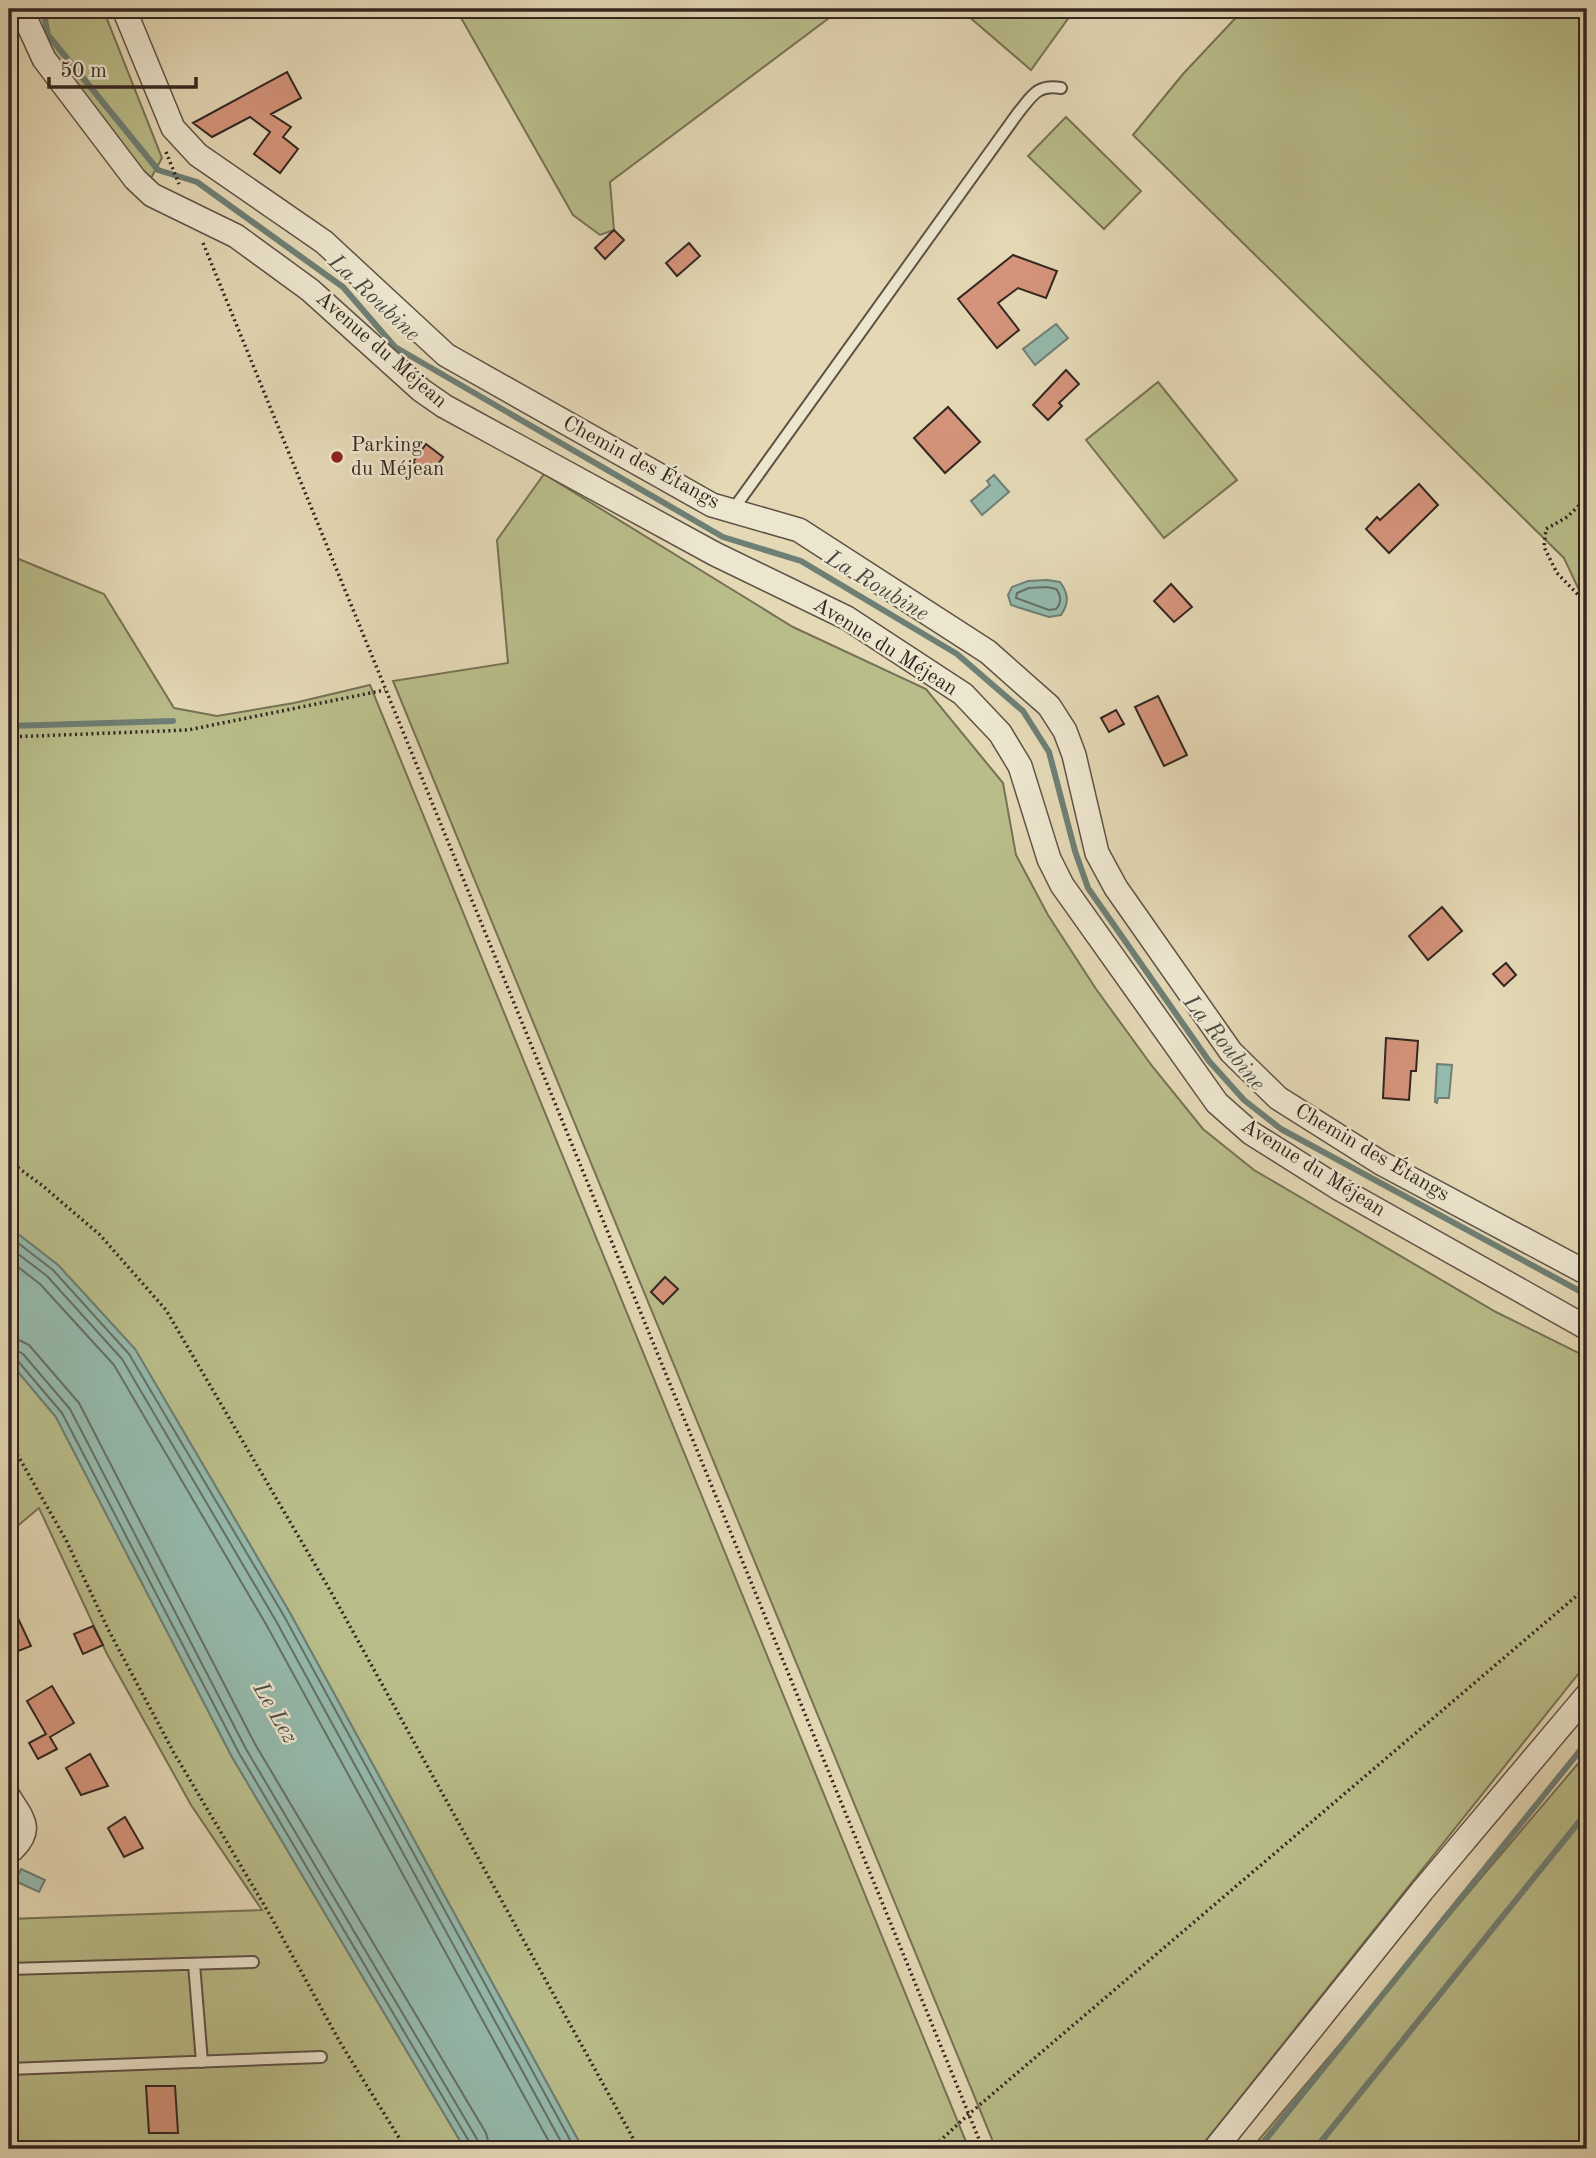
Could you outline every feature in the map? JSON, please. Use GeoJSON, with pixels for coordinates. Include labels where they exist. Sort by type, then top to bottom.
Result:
{"type":"FeatureCollection","features":[{"type":"Feature","properties":{"kind":"street","name":"Avenue du Méjean"},"geometry":{"type":"LineString","coordinates":[[21,9],[44,59],[135,179],[152,195],[236,236],[310,290],[421,390],[444,407],[715,554],[847,618],[963,695],[1000,733],[1020,766],[1049,859],[1062,885],[1217,1103],[1251,1133],[1340,1189],[1587,1328]]}},
{"type":"Feature","properties":{"kind":"street","name":"Chemin des Étangs"},"geometry":{"type":"LineString","coordinates":[[124,9],[173,128],[198,155],[324,242],[446,355],[712,505],[799,530],[988,652],[1049,706],[1065,731],[1074,755],[1097,853],[1116,888],[1231,1052],[1278,1098],[1381,1163],[1587,1273]]}},
{"type":"Feature","properties":{"kind":"street"},"geometry":{"type":"LineString","coordinates":[[1215,2149],[1422,1891],[1587,1695]]}},
{"type":"Feature","properties":{"kind":"street"},"geometry":{"type":"LineString","coordinates":[[9,1797],[25,1824],[24,1838],[13,1849],[9,1849]]}},
{"type":"Feature","properties":{"kind":"lane"},"geometry":{"type":"LineString","coordinates":[[732,511],[1018,113],[1036,91],[1049,86],[1061,88]]}},
{"type":"Feature","properties":{"kind":"lane"},"geometry":{"type":"LineString","coordinates":[[9,1969],[253,1962]]}},
{"type":"Feature","properties":{"kind":"lane"},"geometry":{"type":"LineString","coordinates":[[194,1964],[202,2062]]}},
{"type":"Feature","properties":{"kind":"lane"},"geometry":{"type":"LineString","coordinates":[[9,2069],[321,2057]]}},
{"type":"Feature","properties":{"kind":"path"},"geometry":{"type":"LineString","coordinates":[[191,215],[983,2149]]}},
{"type":"Feature","properties":{"kind":"path"},"geometry":{"type":"LineString","coordinates":[[1587,498],[1567,517],[1546,529],[1544,547],[1557,573],[1587,604]]}},
{"type":"Feature","properties":{"kind":"path"},"geometry":{"type":"LineString","coordinates":[[9,737],[188,730],[385,690]]}},
{"type":"Feature","properties":{"kind":"path"},"geometry":{"type":"LineString","coordinates":[[9,1161],[100,1235],[166,1310],[331,1592],[639,2149]]}},
{"type":"Feature","properties":{"kind":"path"},"geometry":{"type":"LineString","coordinates":[[9,1440],[66,1540],[109,1631],[174,1754],[270,1915],[341,2045],[406,2149]]}},
{"type":"Feature","properties":{"kind":"path"},"geometry":{"type":"LineString","coordinates":[[931,2149],[1587,1587]]}},
{"type":"Feature","properties":{"kind":"green space"},"geometry":{"type":"Polygon","coordinates":[[[33,9],[103,9],[162,158],[150,180],[44,42],[33,9]]]}},
{"type":"Feature","properties":{"kind":"green space"},"geometry":{"type":"Polygon","coordinates":[[[456,9],[841,9],[610,182],[614,230],[600,235],[573,215],[456,9]]]}},
{"type":"Feature","properties":{"kind":"green space"},"geometry":{"type":"Polygon","coordinates":[[[960,9],[1075,9],[1031,70],[960,9]]]}},
{"type":"Feature","properties":{"kind":"green space"},"geometry":{"type":"Polygon","coordinates":[[[1244,9],[1587,9],[1587,597],[1579,590],[1564,558],[1133,135],[1183,74],[1244,9]]]}},
{"type":"Feature","properties":{"kind":"green space"},"geometry":{"type":"Polygon","coordinates":[[[1066,117],[1141,191],[1104,229],[1028,156],[1066,117]]]}},
{"type":"Feature","properties":{"kind":"green space"},"geometry":{"type":"Polygon","coordinates":[[[1158,382],[1237,480],[1164,538],[1086,440],[1158,382]]]}},
{"type":"Feature","properties":{"kind":"green space"},"geometry":{"type":"Polygon","coordinates":[[[544,474],[793,627],[926,689],[1003,783],[1016,855],[1048,915],[1096,989],[1152,1066],[1203,1129],[1254,1170],[1496,1312],[1587,1357],[1587,1663],[1199,2149],[996,2149],[393,681],[508,663],[497,540],[544,474]]]}},
{"type":"Feature","properties":{"kind":"green space"},"geometry":{"type":"Polygon","coordinates":[[[9,555],[104,594],[174,708],[217,716],[294,703],[370,685],[969,2149],[583,2149],[290,1613],[135,1349],[58,1265],[9,1227],[9,555]]]}},
{"type":"Feature","properties":{"kind":"green space"},"geometry":{"type":"Polygon","coordinates":[[[9,1361],[56,1417],[232,1757],[465,2149],[9,2149],[9,1919],[262,1910],[191,1805],[107,1654],[39,1508],[9,1533],[9,1361]]]}},
{"type":"Feature","properties":{"kind":"green space"},"geometry":{"type":"Polygon","coordinates":[[[1587,1753],[1587,2149],[1251,2149],[1587,1753]]]}},
{"type":"Feature","properties":{"kind":"water"},"geometry":{"type":"Polygon","coordinates":[[[1056,324],[1068,338],[1035,365],[1023,349],[1056,324]]]}},
{"type":"Feature","properties":{"kind":"water"},"geometry":{"type":"Polygon","coordinates":[[[994,475],[1009,492],[982,515],[971,501],[990,485],[987,481],[994,475]]]}},
{"type":"Feature","properties":{"kind":"water"},"geometry":{"type":"Polygon","coordinates":[[[1028,581],[1060,582],[1065,591],[1067,602],[1061,615],[1049,617],[1011,605],[1008,595],[1012,587],[1028,581]]]}},
{"type":"Feature","properties":{"kind":"water"},"geometry":{"type":"Polygon","coordinates":[[[1437,1064],[1452,1065],[1449,1098],[1438,1098],[1437,1103],[1435,1102],[1437,1064]]]}},
{"type":"Feature","properties":{"kind":"water","name":"Le Lez"},"geometry":{"type":"Polygon","coordinates":[[[9,1227],[58,1265],[135,1349],[290,1613],[583,2149],[465,2149],[232,1757],[56,1417],[9,1361],[9,1227]]]}},
{"type":"Feature","properties":{"kind":"water"},"geometry":{"type":"Polygon","coordinates":[[[21,1869],[45,1880],[39,1892],[15,1881],[21,1869]]]}},
{"type":"Feature","properties":{"kind":"building"},"geometry":{"type":"Polygon","coordinates":[[[287,72],[301,98],[271,114],[291,127],[283,137],[298,149],[280,173],[254,154],[270,132],[250,117],[212,137],[193,123],[287,72]]]}},
{"type":"Feature","properties":{"kind":"building"},"geometry":{"type":"Polygon","coordinates":[[[614,230],[624,240],[605,259],[595,248],[614,230]]]}},
{"type":"Feature","properties":{"kind":"building"},"geometry":{"type":"Polygon","coordinates":[[[689,243],[700,256],[677,276],[666,263],[689,243]]]}},
{"type":"Feature","properties":{"kind":"building"},"geometry":{"type":"Polygon","coordinates":[[[1013,255],[1057,271],[1046,298],[1018,288],[998,303],[1019,330],[997,348],[958,299],[1013,255]]]}},
{"type":"Feature","properties":{"kind":"building"},"geometry":{"type":"Polygon","coordinates":[[[1066,370],[1079,384],[1059,403],[1062,406],[1048,420],[1033,405],[1066,370]]]}},
{"type":"Feature","properties":{"kind":"building"},"geometry":{"type":"Polygon","coordinates":[[[948,407],[980,442],[945,473],[914,438],[948,407]]]}},
{"type":"Feature","properties":{"kind":"building"},"geometry":{"type":"Polygon","coordinates":[[[426,444],[443,457],[431,474],[413,462],[426,444]]]}},
{"type":"Feature","properties":{"kind":"building"},"geometry":{"type":"Polygon","coordinates":[[[1419,484],[1438,505],[1389,553],[1366,529],[1377,517],[1380,520],[1419,484]]]}},
{"type":"Feature","properties":{"kind":"building"},"geometry":{"type":"Polygon","coordinates":[[[1171,584],[1192,607],[1174,622],[1154,601],[1171,584]]]}},
{"type":"Feature","properties":{"kind":"building"},"geometry":{"type":"Polygon","coordinates":[[[1158,696],[1187,755],[1164,766],[1135,707],[1158,696]]]}},
{"type":"Feature","properties":{"kind":"building"},"geometry":{"type":"Polygon","coordinates":[[[1116,710],[1124,724],[1109,732],[1101,718],[1116,710]]]}},
{"type":"Feature","properties":{"kind":"building"},"geometry":{"type":"Polygon","coordinates":[[[1442,907],[1462,931],[1428,960],[1409,936],[1442,907]]]}},
{"type":"Feature","properties":{"kind":"building"},"geometry":{"type":"Polygon","coordinates":[[[1506,963],[1516,975],[1504,986],[1493,974],[1506,963]]]}},
{"type":"Feature","properties":{"kind":"building"},"geometry":{"type":"Polygon","coordinates":[[[1386,1038],[1418,1041],[1416,1071],[1411,1071],[1409,1100],[1383,1098],[1386,1038]]]}},
{"type":"Feature","properties":{"kind":"building"},"geometry":{"type":"Polygon","coordinates":[[[665,1277],[678,1289],[663,1304],[651,1292],[665,1277]]]}},
{"type":"Feature","properties":{"kind":"building"},"geometry":{"type":"Polygon","coordinates":[[[9,1599],[31,1646],[13,1653],[9,1644],[9,1599]]]}},
{"type":"Feature","properties":{"kind":"building"},"geometry":{"type":"Polygon","coordinates":[[[93,1626],[103,1645],[83,1654],[74,1634],[93,1626]]]}},
{"type":"Feature","properties":{"kind":"building"},"geometry":{"type":"Polygon","coordinates":[[[52,1686],[74,1723],[50,1737],[57,1749],[38,1759],[29,1743],[46,1734],[27,1701],[52,1686]]]}},
{"type":"Feature","properties":{"kind":"building"},"geometry":{"type":"Polygon","coordinates":[[[90,1754],[108,1786],[81,1795],[66,1768],[90,1754]]]}},
{"type":"Feature","properties":{"kind":"building"},"geometry":{"type":"Polygon","coordinates":[[[125,1817],[143,1848],[124,1857],[108,1828],[125,1817]]]}},
{"type":"Feature","properties":{"kind":"building"},"geometry":{"type":"Polygon","coordinates":[[[146,2086],[175,2086],[178,2133],[149,2133],[146,2086]]]}},
{"type":"Feature","properties":{"kind":"waterway","name":"La Roubine"},"geometry":{"type":"LineString","coordinates":[[43,9],[48,35],[158,170],[197,182],[343,287],[395,347],[723,537],[801,561],[957,654],[1023,711],[1049,752],[1075,851],[1088,888],[1209,1061],[1244,1100],[1281,1129],[1587,1295]]}},
{"type":"Feature","properties":{"kind":"waterway"},"geometry":{"type":"LineString","coordinates":[[9,726],[173,721]]}},
{"type":"Feature","properties":{"kind":"waterway"},"geometry":{"type":"LineString","coordinates":[[1258,2149],[1587,1742]]}},
{"type":"Feature","properties":{"kind":"waterway"},"geometry":{"type":"LineString","coordinates":[[1315,2149],[1587,1812]]}},
{"type":"Feature","properties":{"kind":"place","name":"Parking du Méjean"},"geometry":{"type":"Point","coordinates":[337,457]}}]}
